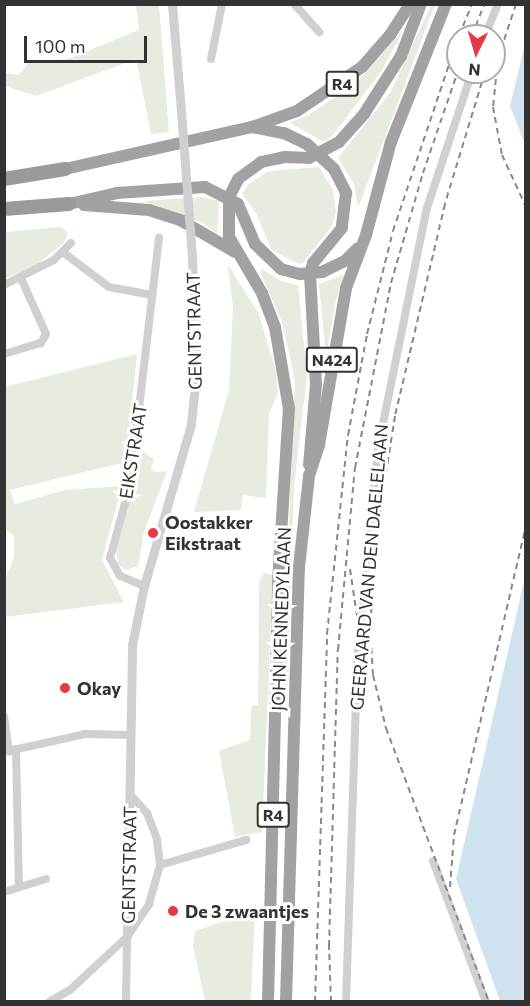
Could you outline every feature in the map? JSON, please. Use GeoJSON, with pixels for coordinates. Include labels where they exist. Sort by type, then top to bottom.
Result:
{"type":"FeatureCollection","features":[{"type":"Feature","properties":{"kind":"highway","name":"R4"},"geometry":{"type":"LineString","coordinates":[[4,179],[65,169],[252,128],[297,111],[342,84],[377,52],[410,4]]}},
{"type":"Feature","properties":{"kind":"highway","name":"R4"},"geometry":{"type":"LineString","coordinates":[[322,154],[339,142],[381,88],[400,56],[421,4]]}},
{"type":"Feature","properties":{"kind":"highway","name":"JOHN KENNEDYLAAN"},"geometry":{"type":"LineString","coordinates":[[286,1002],[299,567],[309,476],[319,445],[340,315],[391,142],[446,4]]}},
{"type":"Feature","properties":{"kind":"highway","name":"R4"},"geometry":{"type":"LineString","coordinates":[[252,128],[291,135],[322,154],[341,180],[347,211],[342,228],[313,263],[310,274],[316,384],[309,476]]}},
{"type":"Feature","properties":{"kind":"highway"},"geometry":{"type":"LineString","coordinates":[[229,197],[238,179],[261,162],[322,154]]}},
{"type":"Feature","properties":{"kind":"highway"},"geometry":{"type":"LineString","coordinates":[[69,204],[117,193],[193,187],[216,190],[229,197],[243,211],[255,244],[271,264],[310,274],[334,268],[361,245]]}},
{"type":"Feature","properties":{"kind":"highway","name":"JOHN KENNEDYLAAN"},"geometry":{"type":"LineString","coordinates":[[229,197],[226,224],[235,252],[262,293],[275,327],[289,409],[278,582],[268,1002]]}},
{"type":"Feature","properties":{"kind":"highway","name":"R4"},"geometry":{"type":"LineString","coordinates":[[4,209],[69,204]]}},
{"type":"Feature","properties":{"kind":"highway","name":"JOHN KENNEDYLAAN"},"geometry":{"type":"LineString","coordinates":[[69,204],[148,210],[182,221],[235,252]]}},
{"type":"Feature","properties":{"kind":"street","name":"GENTSTRAAT"},"geometry":{"type":"LineString","coordinates":[[126,1002],[132,645],[144,586],[191,424],[198,365],[172,4]]}},
{"type":"Feature","properties":{"kind":"street"},"geometry":{"type":"LineString","coordinates":[[211,59],[222,4]]}},
{"type":"Feature","properties":{"kind":"street"},"geometry":{"type":"LineString","coordinates":[[294,4],[319,32]]}},
{"type":"Feature","properties":{"kind":"street"},"geometry":{"type":"LineString","coordinates":[[490,24],[498,4]]}},
{"type":"Feature","properties":{"kind":"street","name":"GEERAARD VAN DEN DAELELAAN"},"geometry":{"type":"LineString","coordinates":[[346,1002],[357,662],[379,443],[427,208],[468,84]]}},
{"type":"Feature","properties":{"kind":"street","name":"EIKSTRAAT"},"geometry":{"type":"LineString","coordinates":[[144,586],[120,576],[110,558],[130,485],[159,238]]}},
{"type":"Feature","properties":{"kind":"street"},"geometry":{"type":"LineString","coordinates":[[4,285],[21,278],[64,253],[71,243]]}},
{"type":"Feature","properties":{"kind":"street"},"geometry":{"type":"LineString","coordinates":[[64,253],[110,287],[152,295]]}},
{"type":"Feature","properties":{"kind":"street"},"geometry":{"type":"LineString","coordinates":[[4,354],[41,343],[46,334],[21,278]]}},
{"type":"Feature","properties":{"kind":"street"},"geometry":{"type":"LineString","coordinates":[[4,716],[10,751],[19,887]]}},
{"type":"Feature","properties":{"kind":"street"},"geometry":{"type":"LineString","coordinates":[[10,751],[85,734],[131,735]]}},
{"type":"Feature","properties":{"kind":"street","name":"GENTSTRAAT"},"geometry":{"type":"LineString","coordinates":[[127,936],[149,904],[160,865],[157,838],[147,813],[130,794]]}},
{"type":"Feature","properties":{"kind":"street"},"geometry":{"type":"LineString","coordinates":[[160,865],[246,840]]}},
{"type":"Feature","properties":{"kind":"street"},"geometry":{"type":"LineString","coordinates":[[433,861],[486,1002]]}},
{"type":"Feature","properties":{"kind":"street"},"geometry":{"type":"LineString","coordinates":[[4,892],[46,879]]}},
{"type":"Feature","properties":{"kind":"street"},"geometry":{"type":"LineString","coordinates":[[50,1002],[70,990],[127,936]]}},
{"type":"Feature","properties":{"kind":"shaded area"},"geometry":{"type":"Polygon","coordinates":[[[136,5],[159,5],[169,132],[151,134],[136,59],[36,96],[5,86],[5,73],[19,75],[30,61],[68,59],[139,30],[136,5]]]}},
{"type":"Feature","properties":{"kind":"shaded area"},"geometry":{"type":"Polygon","coordinates":[[[431,5],[435,5],[358,208],[354,184],[338,158],[390,93],[431,5]]]}},
{"type":"Feature","properties":{"kind":"shaded area"},"geometry":{"type":"Polygon","coordinates":[[[404,29],[381,72],[333,135],[324,142],[290,123],[310,114],[357,82],[404,29]]]}},
{"type":"Feature","properties":{"kind":"shaded area"},"geometry":{"type":"Polygon","coordinates":[[[319,167],[333,190],[336,212],[332,226],[302,264],[272,250],[255,211],[242,194],[249,184],[269,171],[319,167]]]}},
{"type":"Feature","properties":{"kind":"shaded area"},"geometry":{"type":"Polygon","coordinates":[[[203,197],[219,201],[217,234],[203,223],[143,201],[203,197]]]}},
{"type":"Feature","properties":{"kind":"shaded area"},"geometry":{"type":"Polygon","coordinates":[[[61,227],[68,233],[64,243],[36,265],[5,279],[5,232],[61,227]]]}},
{"type":"Feature","properties":{"kind":"shaded area"},"geometry":{"type":"Polygon","coordinates":[[[228,265],[259,314],[276,372],[278,393],[269,414],[266,498],[243,495],[241,510],[194,512],[229,390],[233,308],[228,265]]]}},
{"type":"Feature","properties":{"kind":"shaded area"},"geometry":{"type":"Polygon","coordinates":[[[262,269],[281,281],[298,285],[307,376],[294,487],[288,691],[282,692],[295,380],[282,322],[260,272],[262,269]]]}},
{"type":"Feature","properties":{"kind":"shaded area"},"geometry":{"type":"Polygon","coordinates":[[[344,275],[336,300],[326,356],[319,284],[344,275]]]}},
{"type":"Feature","properties":{"kind":"shaded area"},"geometry":{"type":"Polygon","coordinates":[[[137,354],[126,462],[10,490],[15,504],[65,490],[122,486],[102,560],[124,602],[5,617],[5,579],[14,557],[14,536],[5,529],[4,387],[137,354]]]}},
{"type":"Feature","properties":{"kind":"shaded area"},"geometry":{"type":"Polygon","coordinates":[[[142,450],[154,460],[151,468],[154,472],[167,471],[144,532],[138,566],[126,570],[118,564],[116,550],[142,450]]]}},
{"type":"Feature","properties":{"kind":"shaded area"},"geometry":{"type":"Polygon","coordinates":[[[264,573],[273,575],[262,832],[235,837],[219,751],[250,740],[251,706],[258,705],[259,582],[264,573]]]}},
{"type":"Feature","properties":{"kind":"shaded area"},"geometry":{"type":"Polygon","coordinates":[[[255,911],[251,1001],[205,1001],[193,946],[195,931],[255,911]]]}},
{"type":"Feature","properties":{"kind":"water"},"geometry":{"type":"Polygon","coordinates":[[[525,44],[525,144],[510,106],[525,44]]]}},
{"type":"Feature","properties":{"kind":"water"},"geometry":{"type":"Polygon","coordinates":[[[525,577],[525,1001],[500,1001],[456,879],[525,577]]]}},
{"type":"Feature","properties":{"kind":"railway"},"geometry":{"type":"LineString","coordinates":[[464,24],[472,4]]}},
{"type":"Feature","properties":{"kind":"railway"},"geometry":{"type":"LineString","coordinates":[[476,24],[484,4]]}},
{"type":"Feature","properties":{"kind":"railway"},"geometry":{"type":"LineString","coordinates":[[516,4],[498,58],[493,107],[502,155],[526,207]]}},
{"type":"Feature","properties":{"kind":"railway"},"geometry":{"type":"LineString","coordinates":[[315,1002],[327,634],[348,435],[367,334],[393,231],[446,74]]}},
{"type":"Feature","properties":{"kind":"railway"},"geometry":{"type":"LineString","coordinates":[[331,1002],[329,946],[338,650],[355,468],[391,283],[423,173],[454,84]]}},
{"type":"Feature","properties":{"kind":"railway"},"geometry":{"type":"LineString","coordinates":[[481,84],[445,204],[395,416],[378,523],[370,627],[373,675],[386,728],[489,1002]]}},
{"type":"Feature","properties":{"kind":"railway"},"geometry":{"type":"LineString","coordinates":[[450,887],[454,835],[526,526]]}},
{"type":"Feature","properties":{"kind":"railway"},"geometry":{"type":"LineString","coordinates":[[350,569],[366,676]]}},
{"type":"Feature","properties":{"kind":"place","name":"Oostakker Eikstraat"},"geometry":{"type":"Point","coordinates":[153,533]}},
{"type":"Feature","properties":{"kind":"place","name":"Okay"},"geometry":{"type":"Point","coordinates":[65,688]}},
{"type":"Feature","properties":{"kind":"place","name":"De 3 zwaantjes"},"geometry":{"type":"Point","coordinates":[173,911]}}]}
